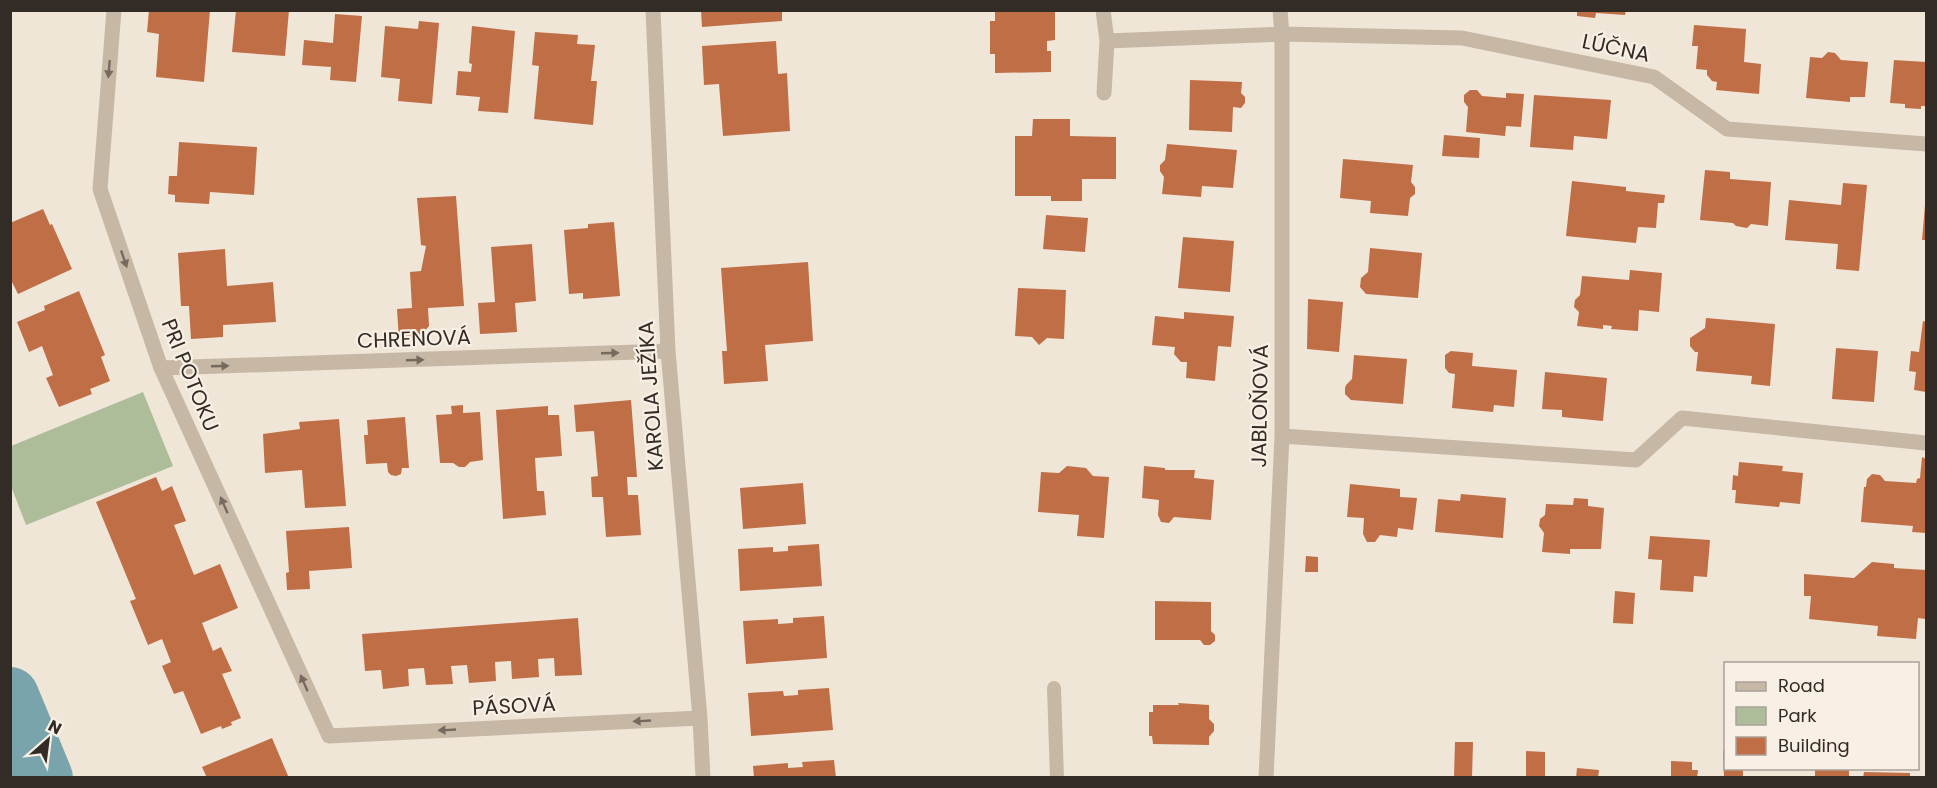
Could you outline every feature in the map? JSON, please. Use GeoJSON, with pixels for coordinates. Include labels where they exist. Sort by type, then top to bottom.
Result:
{"type":"FeatureCollection","features":[{"type":"Feature","properties":{"kind":"street","name":"PRI POTOKU"},"geometry":{"type":"LineString","coordinates":[[114,10],[100,189],[161,368],[329,736]]}},
{"type":"Feature","properties":{"kind":"street","name":"KAROLA JEŽÍKA"},"geometry":{"type":"LineString","coordinates":[[653,10],[668,351],[704,777]]}},
{"type":"Feature","properties":{"kind":"street"},"geometry":{"type":"LineString","coordinates":[[1103,10],[1107,41],[1104,93]]}},
{"type":"Feature","properties":{"kind":"street","name":"JABLOŇOVÁ"},"geometry":{"type":"LineString","coordinates":[[1266,777],[1282,436],[1282,34],[1280,10]]}},
{"type":"Feature","properties":{"kind":"street"},"geometry":{"type":"LineString","coordinates":[[1107,41],[1282,34]]}},
{"type":"Feature","properties":{"kind":"street","name":"LÚČNA"},"geometry":{"type":"LineString","coordinates":[[1282,34],[1462,38],[1653,77],[1727,129],[1926,144]]}},
{"type":"Feature","properties":{"kind":"street","name":"CHRENOVÁ"},"geometry":{"type":"LineString","coordinates":[[161,368],[668,351]]}},
{"type":"Feature","properties":{"kind":"street"},"geometry":{"type":"LineString","coordinates":[[1282,436],[1636,460],[1682,418],[1926,443]]}},
{"type":"Feature","properties":{"kind":"street","name":"PÁSOVÁ"},"geometry":{"type":"LineString","coordinates":[[329,736],[700,718]]}},
{"type":"Feature","properties":{"kind":"lane"},"geometry":{"type":"LineString","coordinates":[[1054,688],[1057,777]]}},
{"type":"Feature","properties":{"kind":"green space"},"geometry":{"type":"Polygon","coordinates":[[[143,392],[173,466],[26,525],[11,486],[11,446],[143,392]]]}},
{"type":"Feature","properties":{"kind":"building"},"geometry":{"type":"Polygon","coordinates":[[[149,10],[210,10],[204,82],[156,77],[159,34],[147,32],[149,10]]]}},
{"type":"Feature","properties":{"kind":"building"},"geometry":{"type":"Polygon","coordinates":[[[236,10],[289,10],[285,56],[232,52],[236,10]]]}},
{"type":"Feature","properties":{"kind":"building"},"geometry":{"type":"Polygon","coordinates":[[[701,10],[782,10],[782,21],[702,27],[701,10]]]}},
{"type":"Feature","properties":{"kind":"building"},"geometry":{"type":"Polygon","coordinates":[[[995,10],[1055,10],[1055,40],[1047,41],[1047,51],[1051,51],[1051,72],[995,73],[995,54],[990,54],[990,21],[995,21],[995,10]]]}},
{"type":"Feature","properties":{"kind":"building"},"geometry":{"type":"Polygon","coordinates":[[[1577,10],[1626,10],[1625,15],[1596,13],[1595,18],[1577,16],[1577,10]]]}},
{"type":"Feature","properties":{"kind":"building"},"geometry":{"type":"Polygon","coordinates":[[[335,14],[362,16],[356,82],[330,80],[331,67],[302,65],[304,40],[333,43],[335,14]]]}},
{"type":"Feature","properties":{"kind":"building"},"geometry":{"type":"Polygon","coordinates":[[[419,21],[439,23],[432,104],[398,101],[400,79],[381,77],[385,26],[418,29],[419,21]]]}},
{"type":"Feature","properties":{"kind":"building"},"geometry":{"type":"Polygon","coordinates":[[[1694,25],[1746,29],[1744,62],[1761,64],[1759,94],[1716,90],[1717,82],[1712,81],[1707,75],[1707,70],[1696,69],[1698,46],[1692,46],[1694,25]]]}},
{"type":"Feature","properties":{"kind":"building"},"geometry":{"type":"Polygon","coordinates":[[[472,26],[515,31],[508,113],[478,111],[480,97],[456,95],[458,71],[471,72],[472,64],[469,63],[472,26]]]}},
{"type":"Feature","properties":{"kind":"building"},"geometry":{"type":"Polygon","coordinates":[[[535,32],[578,35],[577,44],[595,45],[591,81],[597,81],[593,125],[534,119],[539,66],[532,65],[535,32]]]}},
{"type":"Feature","properties":{"kind":"building"},"geometry":{"type":"Polygon","coordinates":[[[776,41],[778,74],[787,73],[790,131],[723,136],[719,84],[704,85],[702,46],[776,41]]]}},
{"type":"Feature","properties":{"kind":"building"},"geometry":{"type":"Polygon","coordinates":[[[1828,52],[1835,53],[1841,60],[1868,62],[1865,97],[1850,97],[1850,102],[1806,98],[1810,57],[1822,58],[1828,52]]]}},
{"type":"Feature","properties":{"kind":"building"},"geometry":{"type":"Polygon","coordinates":[[[1894,60],[1926,62],[1926,106],[1921,106],[1921,109],[1905,108],[1905,104],[1890,103],[1894,60]]]}},
{"type":"Feature","properties":{"kind":"building"},"geometry":{"type":"Polygon","coordinates":[[[1190,80],[1242,82],[1241,93],[1245,97],[1245,103],[1241,108],[1233,107],[1232,132],[1189,130],[1190,80]]]}},
{"type":"Feature","properties":{"kind":"building"},"geometry":{"type":"Polygon","coordinates":[[[1470,90],[1477,90],[1482,96],[1506,98],[1506,93],[1524,94],[1521,127],[1506,126],[1505,136],[1466,132],[1468,107],[1464,102],[1464,95],[1470,90]]]}},
{"type":"Feature","properties":{"kind":"building"},"geometry":{"type":"Polygon","coordinates":[[[1534,95],[1611,100],[1607,139],[1574,136],[1573,150],[1530,147],[1534,95]]]}},
{"type":"Feature","properties":{"kind":"building"},"geometry":{"type":"Polygon","coordinates":[[[1033,119],[1070,119],[1070,136],[1116,137],[1116,179],[1082,179],[1082,201],[1051,201],[1051,196],[1015,196],[1015,136],[1032,136],[1033,119]]]}},
{"type":"Feature","properties":{"kind":"building"},"geometry":{"type":"Polygon","coordinates":[[[1444,135],[1480,138],[1479,158],[1442,156],[1444,135]]]}},
{"type":"Feature","properties":{"kind":"building"},"geometry":{"type":"Polygon","coordinates":[[[179,142],[257,147],[254,195],[210,192],[209,204],[175,202],[175,195],[168,194],[169,176],[177,176],[179,142]]]}},
{"type":"Feature","properties":{"kind":"building"},"geometry":{"type":"Polygon","coordinates":[[[1167,144],[1237,150],[1233,188],[1202,186],[1201,197],[1162,194],[1164,177],[1160,171],[1160,165],[1165,160],[1167,144]]]}},
{"type":"Feature","properties":{"kind":"building"},"geometry":{"type":"Polygon","coordinates":[[[1343,159],[1413,165],[1411,182],[1415,187],[1415,194],[1410,198],[1408,216],[1370,213],[1371,201],[1340,198],[1343,159]]]}},
{"type":"Feature","properties":{"kind":"building"},"geometry":{"type":"Polygon","coordinates":[[[1705,170],[1730,172],[1730,179],[1771,182],[1768,226],[1751,224],[1747,228],[1736,226],[1733,223],[1700,220],[1705,170]]]}},
{"type":"Feature","properties":{"kind":"building"},"geometry":{"type":"Polygon","coordinates":[[[1572,181],[1626,187],[1626,191],[1665,195],[1664,203],[1658,203],[1656,228],[1638,227],[1636,243],[1566,236],[1572,181]]]}},
{"type":"Feature","properties":{"kind":"building"},"geometry":{"type":"Polygon","coordinates":[[[1843,183],[1867,185],[1859,271],[1836,269],[1838,244],[1785,240],[1789,200],[1841,205],[1843,183]]]}},
{"type":"Feature","properties":{"kind":"building"},"geometry":{"type":"Polygon","coordinates":[[[456,196],[464,306],[428,308],[429,326],[419,338],[399,340],[397,309],[412,308],[410,272],[421,271],[426,246],[421,245],[417,198],[456,196]]]}},
{"type":"Feature","properties":{"kind":"building"},"geometry":{"type":"Polygon","coordinates":[[[1925,205],[1926,240],[1922,240],[1925,205]]]}},
{"type":"Feature","properties":{"kind":"building"},"geometry":{"type":"Polygon","coordinates":[[[43,209],[72,269],[18,294],[10,278],[10,223],[43,209]]]}},
{"type":"Feature","properties":{"kind":"building"},"geometry":{"type":"Polygon","coordinates":[[[1046,215],[1088,218],[1085,252],[1043,249],[1046,215]]]}},
{"type":"Feature","properties":{"kind":"building"},"geometry":{"type":"Polygon","coordinates":[[[614,222],[620,296],[583,299],[583,293],[569,294],[564,230],[588,228],[588,224],[614,222]]]}},
{"type":"Feature","properties":{"kind":"building"},"geometry":{"type":"Polygon","coordinates":[[[1183,237],[1234,241],[1230,292],[1178,288],[1183,237]]]}},
{"type":"Feature","properties":{"kind":"building"},"geometry":{"type":"Polygon","coordinates":[[[532,244],[536,301],[515,303],[517,332],[480,334],[478,303],[495,302],[491,247],[532,244]]]}},
{"type":"Feature","properties":{"kind":"building"},"geometry":{"type":"Polygon","coordinates":[[[1370,248],[1422,253],[1418,298],[1366,294],[1360,287],[1361,278],[1368,272],[1370,248]]]}},
{"type":"Feature","properties":{"kind":"building"},"geometry":{"type":"Polygon","coordinates":[[[225,249],[227,286],[273,282],[276,322],[223,325],[223,337],[191,339],[189,306],[181,306],[178,253],[225,249]]]}},
{"type":"Feature","properties":{"kind":"building"},"geometry":{"type":"Polygon","coordinates":[[[808,262],[813,341],[765,345],[768,381],[724,384],[722,351],[727,351],[721,268],[808,262]]]}},
{"type":"Feature","properties":{"kind":"building"},"geometry":{"type":"Polygon","coordinates":[[[1630,270],[1662,273],[1659,312],[1639,310],[1638,331],[1611,329],[1612,326],[1603,325],[1603,329],[1577,326],[1579,312],[1574,307],[1575,300],[1580,295],[1582,276],[1629,280],[1630,270]]]}},
{"type":"Feature","properties":{"kind":"building"},"geometry":{"type":"Polygon","coordinates":[[[1018,288],[1066,290],[1064,339],[1047,338],[1039,345],[1032,337],[1015,336],[1018,288]]]}},
{"type":"Feature","properties":{"kind":"building"},"geometry":{"type":"Polygon","coordinates":[[[79,291],[105,355],[101,357],[110,381],[90,389],[92,394],[59,407],[46,378],[53,375],[42,346],[29,352],[17,322],[45,310],[44,306],[79,291]]]}},
{"type":"Feature","properties":{"kind":"building"},"geometry":{"type":"Polygon","coordinates":[[[1308,299],[1343,302],[1339,352],[1307,349],[1308,299]]]}},
{"type":"Feature","properties":{"kind":"building"},"geometry":{"type":"Polygon","coordinates":[[[1184,312],[1234,316],[1231,347],[1218,346],[1215,381],[1186,378],[1187,362],[1181,362],[1174,354],[1175,347],[1152,345],[1155,316],[1184,319],[1184,312]]]}},
{"type":"Feature","properties":{"kind":"building"},"geometry":{"type":"Polygon","coordinates":[[[1706,318],[1775,324],[1770,386],[1751,384],[1752,376],[1696,371],[1698,352],[1690,346],[1690,338],[1705,328],[1706,318]]]}},
{"type":"Feature","properties":{"kind":"building"},"geometry":{"type":"Polygon","coordinates":[[[1923,321],[1926,322],[1926,392],[1914,390],[1916,372],[1909,371],[1911,351],[1919,352],[1923,321]]]}},
{"type":"Feature","properties":{"kind":"building"},"geometry":{"type":"Polygon","coordinates":[[[1836,348],[1878,351],[1874,402],[1832,399],[1836,348]]]}},
{"type":"Feature","properties":{"kind":"building"},"geometry":{"type":"Polygon","coordinates":[[[1451,351],[1473,353],[1472,366],[1517,370],[1514,407],[1494,405],[1493,412],[1452,408],[1455,374],[1449,373],[1445,368],[1445,355],[1451,351]]]}},
{"type":"Feature","properties":{"kind":"building"},"geometry":{"type":"Polygon","coordinates":[[[1354,355],[1407,359],[1403,404],[1351,400],[1345,394],[1346,385],[1352,379],[1354,355]]]}},
{"type":"Feature","properties":{"kind":"building"},"geometry":{"type":"Polygon","coordinates":[[[1545,372],[1607,378],[1603,421],[1562,417],[1562,410],[1542,409],[1545,372]]]}},
{"type":"Feature","properties":{"kind":"building"},"geometry":{"type":"Polygon","coordinates":[[[631,400],[637,477],[627,477],[628,495],[638,495],[641,535],[606,537],[603,497],[592,497],[591,477],[598,476],[594,431],[576,432],[574,405],[631,400]]]}},
{"type":"Feature","properties":{"kind":"building"},"geometry":{"type":"Polygon","coordinates":[[[463,405],[463,413],[480,412],[483,460],[470,462],[465,467],[459,467],[453,463],[440,463],[436,415],[452,414],[451,406],[463,405]]]}},
{"type":"Feature","properties":{"kind":"building"},"geometry":{"type":"Polygon","coordinates":[[[548,406],[548,415],[559,415],[562,456],[535,458],[537,491],[544,491],[546,515],[503,519],[496,410],[548,406]]]}},
{"type":"Feature","properties":{"kind":"building"},"geometry":{"type":"Polygon","coordinates":[[[405,417],[409,468],[402,468],[401,474],[396,476],[388,472],[387,463],[366,464],[364,435],[368,435],[367,420],[405,417]]]}},
{"type":"Feature","properties":{"kind":"building"},"geometry":{"type":"Polygon","coordinates":[[[339,419],[346,506],[305,508],[302,470],[265,473],[263,434],[300,429],[299,422],[339,419]]]}},
{"type":"Feature","properties":{"kind":"building"},"geometry":{"type":"Polygon","coordinates":[[[1922,457],[1926,459],[1926,533],[1912,532],[1913,526],[1861,522],[1864,487],[1866,487],[1867,479],[1872,474],[1880,475],[1885,481],[1916,483],[1920,478],[1922,457]]]}},
{"type":"Feature","properties":{"kind":"building"},"geometry":{"type":"Polygon","coordinates":[[[1739,462],[1783,466],[1782,471],[1803,473],[1800,504],[1780,502],[1779,507],[1735,503],[1736,490],[1732,490],[1733,475],[1738,476],[1739,462]]]}},
{"type":"Feature","properties":{"kind":"building"},"geometry":{"type":"Polygon","coordinates":[[[1067,466],[1086,468],[1093,476],[1109,477],[1104,538],[1077,536],[1079,515],[1038,512],[1041,472],[1059,473],[1067,466]]]}},
{"type":"Feature","properties":{"kind":"building"},"geometry":{"type":"Polygon","coordinates":[[[1144,466],[1165,468],[1165,470],[1195,470],[1194,478],[1214,480],[1211,520],[1174,517],[1169,523],[1161,522],[1158,515],[1159,500],[1142,498],[1144,466]]]}},
{"type":"Feature","properties":{"kind":"building"},"geometry":{"type":"Polygon","coordinates":[[[156,477],[162,491],[172,486],[186,521],[174,525],[194,575],[220,564],[238,608],[202,623],[213,651],[221,647],[232,671],[222,674],[241,718],[222,729],[221,726],[201,734],[183,691],[174,694],[162,666],[171,662],[162,639],[148,645],[130,601],[136,599],[96,502],[156,477]]]}},
{"type":"Feature","properties":{"kind":"building"},"geometry":{"type":"Polygon","coordinates":[[[803,483],[806,524],[743,529],[740,488],[803,483]]]}},
{"type":"Feature","properties":{"kind":"building"},"geometry":{"type":"Polygon","coordinates":[[[1350,484],[1400,489],[1400,497],[1417,498],[1413,530],[1398,528],[1397,537],[1380,535],[1375,542],[1367,542],[1363,534],[1364,518],[1347,517],[1350,484]]]}},
{"type":"Feature","properties":{"kind":"building"},"geometry":{"type":"Polygon","coordinates":[[[1461,494],[1506,498],[1503,538],[1435,532],[1438,499],[1460,501],[1461,494]]]}},
{"type":"Feature","properties":{"kind":"building"},"geometry":{"type":"Polygon","coordinates":[[[1574,498],[1588,499],[1588,506],[1604,508],[1601,549],[1570,549],[1570,554],[1542,552],[1544,533],[1539,526],[1540,519],[1545,515],[1546,504],[1573,505],[1574,498]]]}},
{"type":"Feature","properties":{"kind":"building"},"geometry":{"type":"Polygon","coordinates":[[[349,527],[352,568],[309,571],[310,589],[287,590],[286,573],[289,572],[286,531],[349,527]]]}},
{"type":"Feature","properties":{"kind":"building"},"geometry":{"type":"Polygon","coordinates":[[[1650,536],[1710,540],[1707,577],[1694,576],[1693,592],[1660,590],[1662,560],[1648,559],[1650,536]]]}},
{"type":"Feature","properties":{"kind":"building"},"geometry":{"type":"Polygon","coordinates":[[[819,544],[822,586],[740,591],[738,549],[773,547],[773,552],[788,551],[788,546],[819,544]]]}},
{"type":"Feature","properties":{"kind":"building"},"geometry":{"type":"Polygon","coordinates":[[[1306,556],[1318,557],[1318,572],[1305,572],[1306,556]]]}},
{"type":"Feature","properties":{"kind":"building"},"geometry":{"type":"Polygon","coordinates":[[[1872,562],[1894,564],[1894,568],[1926,570],[1925,619],[1918,618],[1916,639],[1877,636],[1878,626],[1809,619],[1811,596],[1804,596],[1804,574],[1854,578],[1872,562]]]}},
{"type":"Feature","properties":{"kind":"building"},"geometry":{"type":"Polygon","coordinates":[[[1615,591],[1635,593],[1633,624],[1613,623],[1615,591]]]}},
{"type":"Feature","properties":{"kind":"building"},"geometry":{"type":"Polygon","coordinates":[[[1155,601],[1211,602],[1211,631],[1215,635],[1215,641],[1210,645],[1204,645],[1200,640],[1155,640],[1155,601]]]}},
{"type":"Feature","properties":{"kind":"building"},"geometry":{"type":"Polygon","coordinates":[[[824,616],[827,658],[746,664],[743,621],[778,619],[778,624],[793,623],[793,618],[824,616]]]}},
{"type":"Feature","properties":{"kind":"building"},"geometry":{"type":"Polygon","coordinates":[[[578,618],[582,675],[555,676],[554,658],[538,659],[539,677],[512,679],[511,661],[495,662],[496,681],[469,683],[467,665],[451,666],[453,684],[426,685],[424,668],[408,669],[409,686],[383,689],[381,670],[365,671],[362,634],[578,618]]]}},
{"type":"Feature","properties":{"kind":"building"},"geometry":{"type":"Polygon","coordinates":[[[829,688],[833,730],[751,736],[748,693],[783,691],[784,696],[798,695],[798,690],[829,688]]]}},
{"type":"Feature","properties":{"kind":"building"},"geometry":{"type":"Polygon","coordinates":[[[1178,703],[1209,705],[1209,719],[1214,724],[1214,731],[1209,737],[1209,745],[1153,744],[1152,736],[1149,736],[1149,712],[1153,712],[1153,705],[1179,705],[1178,703]]]}},
{"type":"Feature","properties":{"kind":"building"},"geometry":{"type":"Polygon","coordinates":[[[272,738],[289,778],[207,778],[202,767],[272,738]]]}},
{"type":"Feature","properties":{"kind":"building"},"geometry":{"type":"Polygon","coordinates":[[[1455,742],[1473,742],[1472,778],[1454,778],[1455,742]]]}},
{"type":"Feature","properties":{"kind":"building"},"geometry":{"type":"Polygon","coordinates":[[[1526,751],[1545,752],[1545,778],[1526,778],[1526,751]]]}},
{"type":"Feature","properties":{"kind":"building"},"geometry":{"type":"Polygon","coordinates":[[[1723,751],[1724,770],[1743,770],[1743,778],[1724,778],[1723,751]]]}},
{"type":"Feature","properties":{"kind":"building"},"geometry":{"type":"Polygon","coordinates":[[[834,760],[836,778],[754,778],[753,766],[788,763],[788,768],[803,767],[802,762],[834,760]]]}},
{"type":"Feature","properties":{"kind":"building"},"geometry":{"type":"Polygon","coordinates":[[[1671,761],[1692,762],[1692,770],[1698,770],[1697,778],[1671,778],[1671,761]]]}},
{"type":"Feature","properties":{"kind":"building"},"geometry":{"type":"Polygon","coordinates":[[[1577,768],[1599,770],[1598,778],[1576,778],[1577,768]]]}},
{"type":"Feature","properties":{"kind":"building"},"geometry":{"type":"Polygon","coordinates":[[[1815,770],[1849,770],[1849,778],[1815,778],[1815,770]]]}},
{"type":"Feature","properties":{"kind":"building"},"geometry":{"type":"Polygon","coordinates":[[[1864,772],[1910,773],[1910,778],[1863,778],[1864,772]]]}},
{"type":"Feature","properties":{"kind":"waterway"},"geometry":{"type":"LineString","coordinates":[[10,696],[44,778]]}}]}
